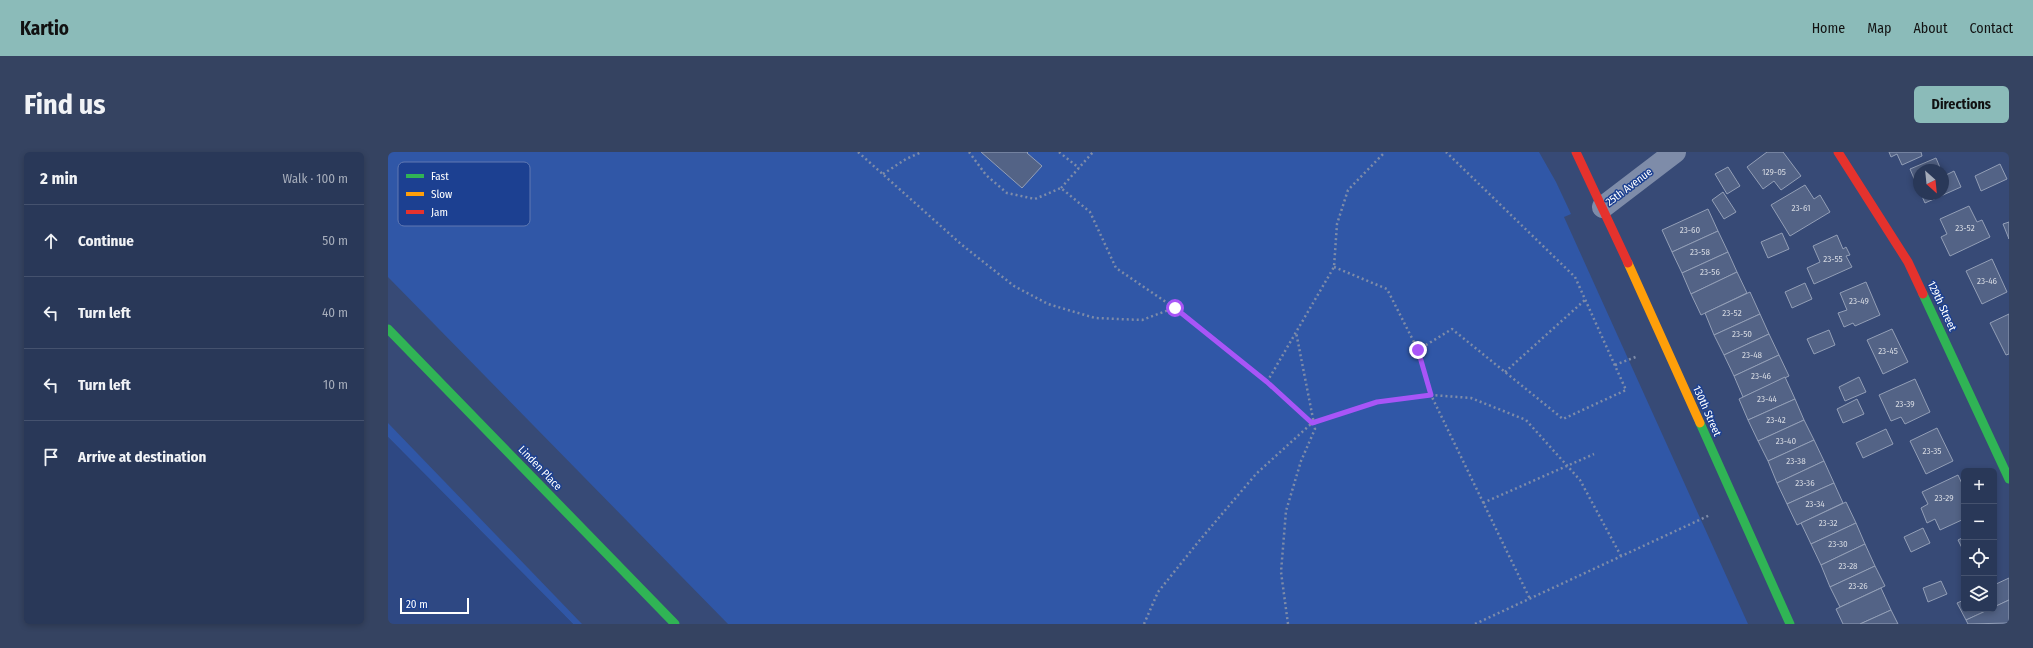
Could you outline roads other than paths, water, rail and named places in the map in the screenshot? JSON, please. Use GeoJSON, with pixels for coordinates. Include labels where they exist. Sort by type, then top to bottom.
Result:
{"type":"FeatureCollection","features":[{"type":"Feature","properties":{"kind":"street","name":"130th Street"},"geometry":{"type":"LineString","coordinates":[[1576,152],[1603,207],[1790,624]]}},
{"type":"Feature","properties":{"kind":"street","name":"25th Avenue"},"geometry":{"type":"LineString","coordinates":[[1603,207],[1675,152]]}},
{"type":"Feature","properties":{"kind":"street","name":"129th Street"},"geometry":{"type":"LineString","coordinates":[[1838,152],[1908,262],[2009,479]]}},
{"type":"Feature","properties":{"kind":"street","name":"Linden Place"},"geometry":{"type":"LineString","coordinates":[[388,329],[675,624]]}}]}
